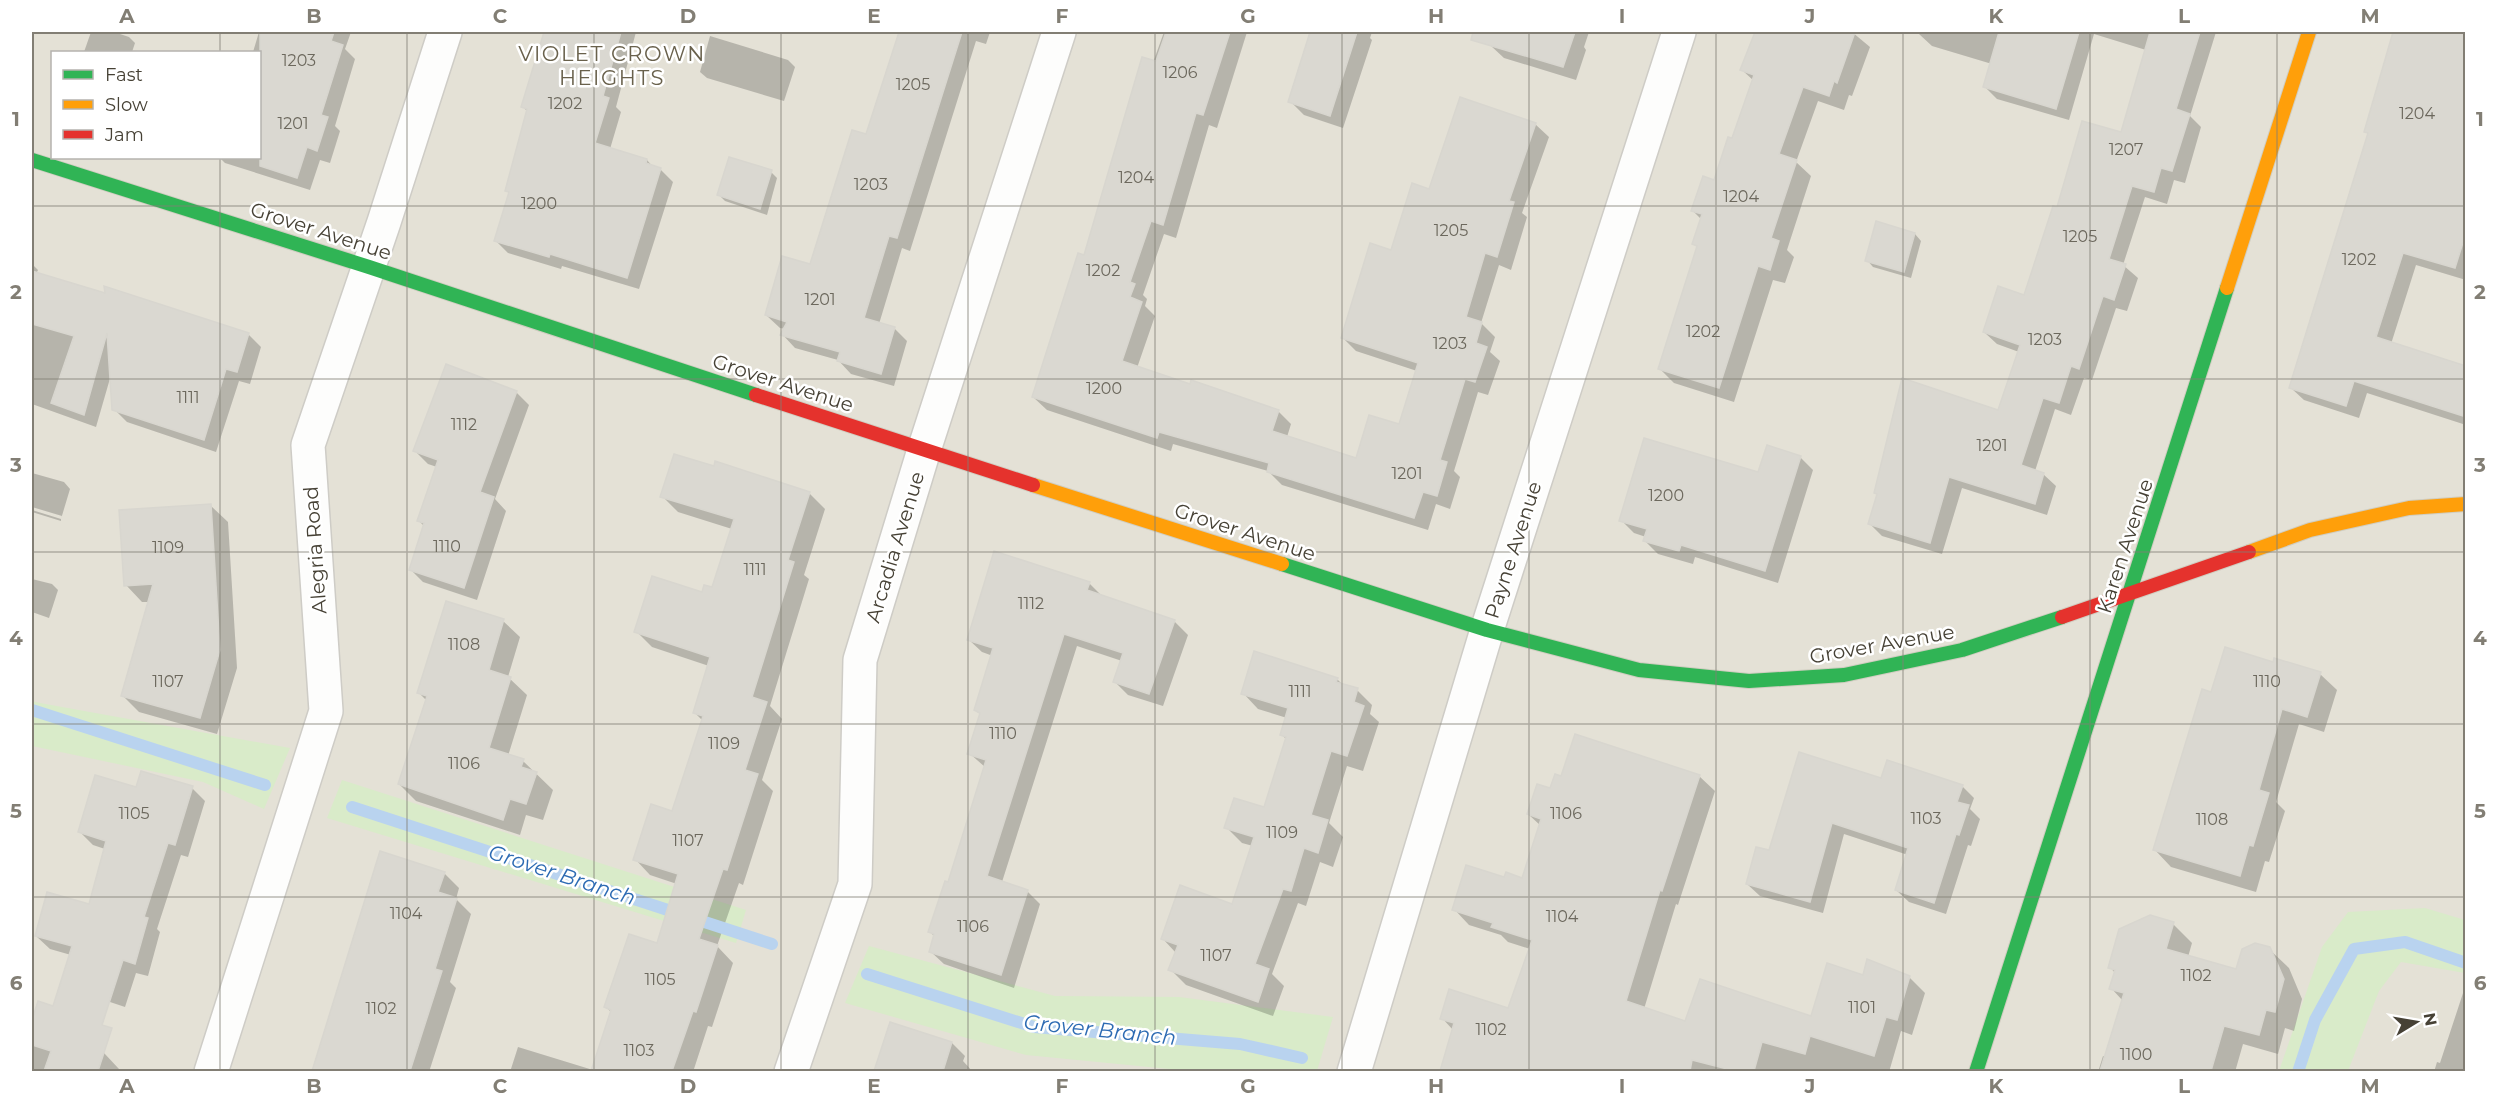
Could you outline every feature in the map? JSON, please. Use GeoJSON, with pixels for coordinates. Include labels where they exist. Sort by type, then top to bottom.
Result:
{"type":"FeatureCollection","features":[{"type":"Feature","properties":{"kind":"street","name":"Alegria Road"},"geometry":{"type":"LineString","coordinates":[[211,1071],[326,711],[308,445],[369,267],[445,32]]}},
{"type":"Feature","properties":{"kind":"street","name":"Arcadia Avenue"},"geometry":{"type":"LineString","coordinates":[[791,1071],[855,884],[860,660],[924,450],[1059,32]]}},
{"type":"Feature","properties":{"kind":"street","name":"Payne Avenue"},"geometry":{"type":"LineString","coordinates":[[1354,1071],[1487,630],[1679,32]]}},
{"type":"Feature","properties":{"kind":"street","name":"Karen Avenue"},"geometry":{"type":"LineString","coordinates":[[1976,1071],[2131,594],[2309,32]]}},
{"type":"Feature","properties":{"kind":"street","name":"Grover Avenue"},"geometry":{"type":"LineString","coordinates":[[32,160],[1487,630],[1639,670],[1749,681],[1844,675],[1962,650],[2131,594],[2310,530],[2409,508],[2466,504]]}},
{"type":"Feature","properties":{"kind":"shaded area"},"geometry":{"type":"Polygon","coordinates":[[[32,32],[2465,32],[2465,1071],[32,1071],[32,32]]]}},
{"type":"Feature","properties":{"kind":"green space"},"geometry":{"type":"Polygon","coordinates":[[[32,701],[290,748],[264,809],[203,782],[32,746],[32,701]]]}},
{"type":"Feature","properties":{"kind":"green space"},"geometry":{"type":"Polygon","coordinates":[[[342,780],[746,910],[736,943],[327,818],[342,780]]]}},
{"type":"Feature","properties":{"kind":"green space"},"geometry":{"type":"Polygon","coordinates":[[[2425,908],[2465,920],[2465,973],[2401,962],[2379,991],[2348,1071],[2279,1071],[2322,947],[2348,912],[2425,908]]]}},
{"type":"Feature","properties":{"kind":"green space"},"geometry":{"type":"Polygon","coordinates":[[[869,946],[1055,996],[1179,997],[1333,1017],[1317,1071],[1190,1071],[1026,1055],[845,1003],[869,946]]]}},
{"type":"Feature","properties":{"kind":"building"},"geometry":{"type":"Polygon","coordinates":[[[260,32],[334,32],[331,41],[343,45],[321,115],[328,117],[317,151],[307,147],[297,178],[260,166],[260,32]]]}},
{"type":"Feature","properties":{"kind":"building"},"geometry":{"type":"Polygon","coordinates":[[[544,32],[621,32],[603,96],[609,98],[595,143],[647,159],[646,163],[661,168],[627,278],[550,254],[549,257],[494,241],[509,192],[505,191],[527,109],[521,107],[544,32]]]}},
{"type":"Feature","properties":{"kind":"building"},"geometry":{"type":"Polygon","coordinates":[[[899,32],[962,32],[897,238],[889,236],[864,318],[895,327],[881,374],[837,361],[840,352],[780,335],[787,322],[765,315],[782,256],[810,264],[852,130],[866,134],[899,32]]]}},
{"type":"Feature","properties":{"kind":"building"},"geometry":{"type":"Polygon","coordinates":[[[1166,32],[1230,32],[1203,115],[1196,113],[1163,225],[1151,221],[1130,282],[1135,284],[1130,297],[1142,302],[1122,361],[1190,384],[1191,380],[1279,410],[1272,431],[1356,458],[1369,415],[1399,424],[1418,363],[1341,338],[1370,243],[1391,250],[1412,183],[1429,189],[1460,97],[1536,123],[1509,201],[1514,202],[1497,257],[1485,253],[1466,317],[1482,322],[1476,343],[1487,347],[1475,382],[1465,379],[1440,460],[1447,462],[1437,496],[1423,492],[1414,518],[1267,472],[1269,463],[1159,432],[1157,438],[1032,397],[1078,253],[1084,255],[1142,57],[1156,61],[1166,32]]]}},
{"type":"Feature","properties":{"kind":"building"},"geometry":{"type":"Polygon","coordinates":[[[1310,32],[1357,32],[1330,116],[1288,102],[1310,32]]]}},
{"type":"Feature","properties":{"kind":"building"},"geometry":{"type":"Polygon","coordinates":[[[1473,32],[1575,32],[1563,67],[1471,40],[1473,32]]]}},
{"type":"Feature","properties":{"kind":"building"},"geometry":{"type":"Polygon","coordinates":[[[1755,32],[1855,32],[1837,83],[1834,81],[1829,96],[1803,87],[1779,154],[1797,160],[1771,238],[1779,241],[1770,270],[1758,266],[1719,388],[1658,369],[1697,246],[1692,244],[1702,214],[1691,211],[1703,176],[1714,180],[1728,137],[1732,138],[1754,75],[1740,70],[1755,32]]]}},
{"type":"Feature","properties":{"kind":"building"},"geometry":{"type":"Polygon","coordinates":[[[1999,32],[2079,32],[2056,109],[1983,87],[1999,32]]]}},
{"type":"Feature","properties":{"kind":"building"},"geometry":{"type":"Polygon","coordinates":[[[2150,32],[2200,32],[2176,109],[2190,114],[2172,171],[2161,168],[2154,192],[2132,186],[2109,259],[2126,264],[2114,300],[2103,296],[2079,369],[2071,366],[2059,403],[2043,398],[2021,465],[2044,473],[2035,504],[1949,477],[1930,543],[1868,524],[1877,494],[1874,493],[1902,378],[1998,410],[2020,345],[1983,332],[1998,286],[2024,295],[2053,206],[2057,207],[2082,121],[2121,132],[2150,32]]]}},
{"type":"Feature","properties":{"kind":"building"},"geometry":{"type":"Polygon","coordinates":[[[2393,32],[2466,32],[2466,233],[2455,268],[2403,253],[2376,337],[2466,366],[2466,417],[2354,381],[2346,406],[2289,388],[2368,133],[2364,132],[2393,32]]]}},
{"type":"Feature","properties":{"kind":"building"},"geometry":{"type":"Polygon","coordinates":[[[729,157],[772,170],[760,209],[717,195],[729,157]]]}},
{"type":"Feature","properties":{"kind":"building"},"geometry":{"type":"Polygon","coordinates":[[[1876,221],[1915,233],[1904,272],[1865,261],[1876,221]]]}},
{"type":"Feature","properties":{"kind":"building"},"geometry":{"type":"Polygon","coordinates":[[[32,271],[105,293],[104,286],[249,333],[237,372],[226,369],[204,440],[112,410],[107,333],[84,415],[51,403],[74,336],[32,324],[32,271]]]}},
{"type":"Feature","properties":{"kind":"building"},"geometry":{"type":"Polygon","coordinates":[[[446,364],[517,391],[480,492],[494,497],[464,588],[409,570],[424,523],[417,521],[438,460],[413,451],[446,364]]]}},
{"type":"Feature","properties":{"kind":"building"},"geometry":{"type":"Polygon","coordinates":[[[1644,438],[1758,472],[1767,445],[1801,456],[1765,571],[1681,545],[1679,551],[1643,541],[1647,529],[1619,521],[1644,438]]]}},
{"type":"Feature","properties":{"kind":"building"},"geometry":{"type":"Polygon","coordinates":[[[674,454],[714,466],[715,461],[810,492],[788,560],[794,562],[752,697],[767,702],[745,770],[758,774],[727,870],[723,869],[699,939],[718,945],[696,1012],[693,1011],[672,1071],[591,1071],[611,1010],[604,1007],[629,934],[657,943],[678,874],[633,860],[651,804],[672,811],[703,716],[693,713],[710,657],[634,632],[652,576],[702,592],[704,585],[712,587],[734,519],[660,497],[674,454]]]}},
{"type":"Feature","properties":{"kind":"building"},"geometry":{"type":"Polygon","coordinates":[[[211,504],[220,650],[200,718],[121,696],[153,584],[124,586],[119,510],[211,504]]]}},
{"type":"Feature","properties":{"kind":"building"},"geometry":{"type":"Polygon","coordinates":[[[994,551],[1090,582],[1087,590],[1175,620],[1149,694],[1113,682],[1123,653],[1064,634],[987,876],[1028,890],[1001,975],[929,952],[934,934],[928,932],[945,881],[948,882],[986,760],[967,754],[980,713],[974,710],[993,648],[967,640],[994,551]]]}},
{"type":"Feature","properties":{"kind":"building"},"geometry":{"type":"Polygon","coordinates":[[[446,601],[504,619],[489,670],[511,677],[489,748],[524,759],[521,767],[537,772],[526,804],[510,799],[503,820],[398,784],[427,696],[417,693],[446,601]]]}},
{"type":"Feature","properties":{"kind":"building"},"geometry":{"type":"Polygon","coordinates":[[[2225,647],[2273,662],[2274,658],[2321,672],[2307,717],[2282,709],[2259,790],[2269,793],[2253,846],[2249,845],[2240,876],[2153,850],[2202,689],[2211,692],[2225,647]]]}},
{"type":"Feature","properties":{"kind":"building"},"geometry":{"type":"Polygon","coordinates":[[[1254,651],[1338,678],[1336,682],[1358,688],[1354,702],[1364,706],[1347,756],[1331,751],[1311,815],[1328,820],[1318,853],[1304,848],[1291,891],[1283,889],[1255,964],[1269,969],[1258,1002],[1168,970],[1178,945],[1161,939],[1180,885],[1232,904],[1254,837],[1224,828],[1234,798],[1264,807],[1286,737],[1280,735],[1288,708],[1241,694],[1254,651]]]}},
{"type":"Feature","properties":{"kind":"building"},"geometry":{"type":"Polygon","coordinates":[[[1575,734],[1700,775],[1662,891],[1660,890],[1626,1001],[1685,1021],[1700,979],[1811,1016],[1827,963],[1863,975],[1867,959],[1910,976],[1897,1020],[1886,1017],[1874,1056],[1810,1036],[1805,1054],[1762,1042],[1754,1071],[1735,1071],[1692,1060],[1690,1071],[1440,1071],[1454,1023],[1440,1019],[1449,989],[1508,1008],[1532,940],[1491,927],[1493,923],[1452,910],[1466,865],[1504,877],[1506,872],[1522,878],[1541,819],[1527,814],[1537,784],[1550,788],[1555,774],[1561,776],[1575,734]]]}},
{"type":"Feature","properties":{"kind":"building"},"geometry":{"type":"Polygon","coordinates":[[[1799,752],[1881,778],[1887,760],[1963,785],[1957,802],[1969,805],[1959,835],[1956,834],[1934,903],[1895,890],[1908,848],[1832,823],[1810,902],[1746,884],[1756,847],[1769,850],[1799,752]]]}},
{"type":"Feature","properties":{"kind":"building"},"geometry":{"type":"Polygon","coordinates":[[[141,771],[193,786],[175,845],[168,843],[144,917],[148,918],[135,964],[123,960],[102,1025],[112,1028],[98,1071],[44,1071],[51,1051],[32,1045],[32,1020],[38,1001],[53,1006],[72,946],[35,936],[47,892],[89,904],[106,841],[78,832],[95,775],[136,787],[141,771]]]}},
{"type":"Feature","properties":{"kind":"building"},"geometry":{"type":"Polygon","coordinates":[[[380,851],[445,872],[438,892],[457,898],[435,969],[442,971],[410,1071],[312,1071],[380,851]]]}},
{"type":"Feature","properties":{"kind":"building"},"geometry":{"type":"Polygon","coordinates":[[[2150,915],[2174,922],[2166,949],[2236,969],[2242,949],[2255,943],[2270,947],[2284,979],[2275,1012],[2266,1010],[2259,1035],[2224,1026],[2211,1071],[2100,1071],[2124,993],[2109,989],[2115,970],[2108,968],[2119,929],[2150,915]]]}},
{"type":"Feature","properties":{"kind":"building"},"geometry":{"type":"Polygon","coordinates":[[[890,1022],[952,1042],[943,1071],[874,1071],[890,1022]]]}},
{"type":"Feature","properties":{"kind":"waterway","name":"Grover Branch"},"geometry":{"type":"LineString","coordinates":[[32,710],[265,785]]}},
{"type":"Feature","properties":{"kind":"waterway","name":"Grover Branch"},"geometry":{"type":"LineString","coordinates":[[352,807],[772,944]]}},
{"type":"Feature","properties":{"kind":"waterway","name":"Grover Branch"},"geometry":{"type":"LineString","coordinates":[[2298,1072],[2315,1020],[2354,949],[2405,942],[2466,963]]}},
{"type":"Feature","properties":{"kind":"waterway","name":"Grover Branch"},"geometry":{"type":"LineString","coordinates":[[867,974],[1034,1027],[1240,1044],[1302,1058]]}},
{"type":"Feature","properties":{"kind":"traffic: fast"},"geometry":{"type":"LineString","coordinates":[[32,160],[369,267],[756,395]]}},
{"type":"Feature","properties":{"kind":"traffic: fast"},"geometry":{"type":"LineString","coordinates":[[1976,1072],[2227,288]]}},
{"type":"Feature","properties":{"kind":"traffic: fast"},"geometry":{"type":"LineString","coordinates":[[1282,564],[1487,630],[1639,670],[1749,681],[1844,675],[1962,650],[2062,617]]}},
{"type":"Feature","properties":{"kind":"traffic: slow"},"geometry":{"type":"LineString","coordinates":[[2227,288],[2309,32]]}},
{"type":"Feature","properties":{"kind":"traffic: slow"},"geometry":{"type":"LineString","coordinates":[[1033,485],[1282,564]]}},
{"type":"Feature","properties":{"kind":"traffic: slow"},"geometry":{"type":"LineString","coordinates":[[2249,552],[2310,530],[2409,508],[2466,504]]}},
{"type":"Feature","properties":{"kind":"traffic: jam"},"geometry":{"type":"LineString","coordinates":[[756,395],[1033,485]]}},
{"type":"Feature","properties":{"kind":"traffic: jam"},"geometry":{"type":"LineString","coordinates":[[2062,617],[2249,552]]}},
{"type":"Feature","properties":{"kind":"district","name":"VIOLET CROWN HEIGHTS"},"geometry":{"type":"Point","coordinates":[612,66]}}]}
